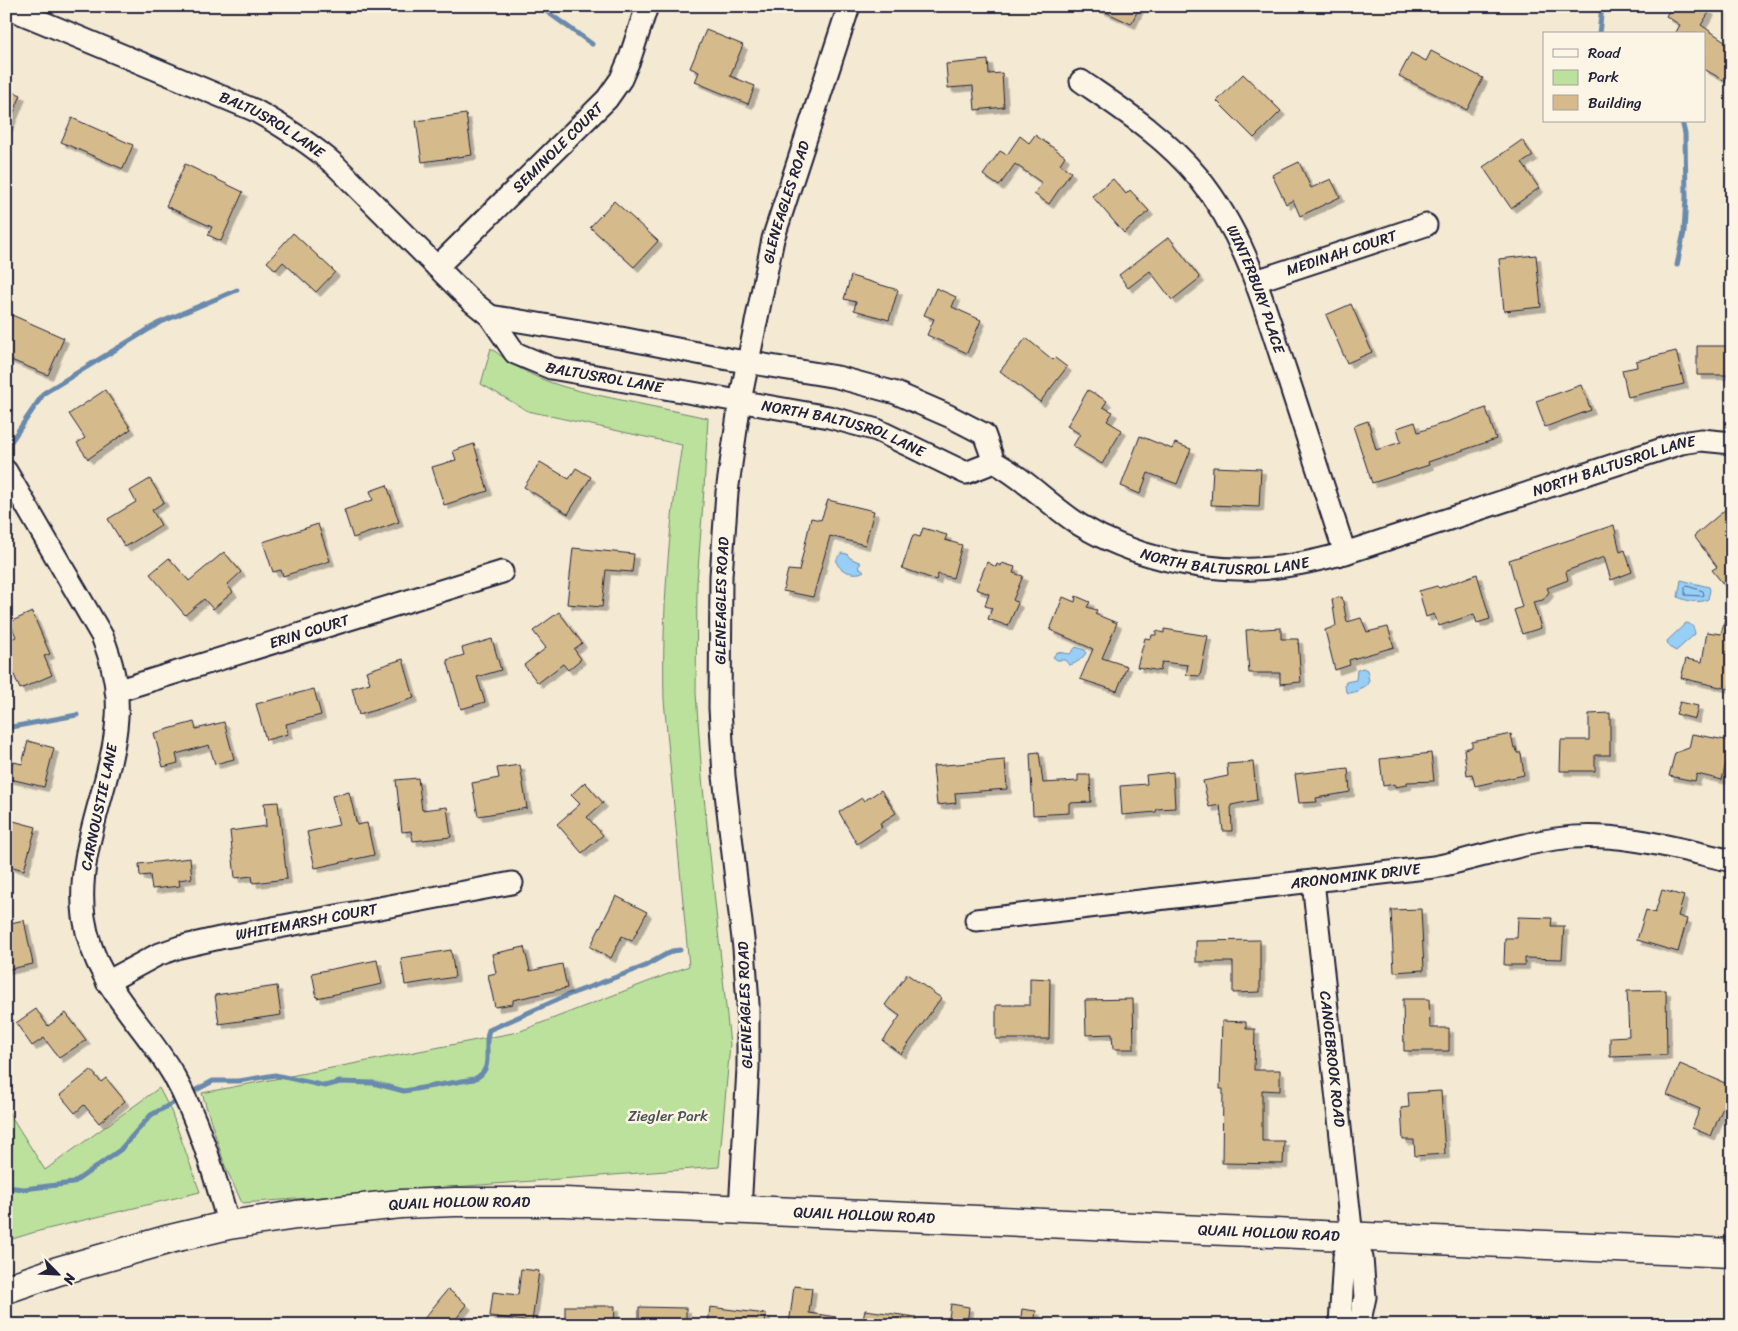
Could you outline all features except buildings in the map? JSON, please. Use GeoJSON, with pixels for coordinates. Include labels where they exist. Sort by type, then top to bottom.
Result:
{"type":"FeatureCollection","features":[{"type":"Feature","properties":{"kind":"main road","name":"QUAIL HOLLOW ROAD"},"geometry":{"type":"LineString","coordinates":[[6,1289],[170,1238],[229,1225],[296,1215],[373,1207],[455,1202],[564,1202],[1732,1253]]}},
{"type":"Feature","properties":{"kind":"street","name":"SEMINOLE COURT"},"geometry":{"type":"LineString","coordinates":[[437,266],[606,99],[621,79],[647,6]]}},
{"type":"Feature","properties":{"kind":"street","name":"GLENEAGLES ROAD"},"geometry":{"type":"LineString","coordinates":[[740,1210],[748,1068],[748,1004],[744,948],[724,776],[719,656],[725,510],[740,401],[773,239],[849,6]]}},
{"type":"Feature","properties":{"kind":"street","name":"BALTUSROL LANE"},"geometry":{"type":"LineString","coordinates":[[6,7],[254,110],[279,123],[314,146],[469,299],[490,316],[515,353],[551,368],[740,401]]}},
{"type":"Feature","properties":{"kind":"street","name":"WINTERBURY PLACE"},"geometry":{"type":"LineString","coordinates":[[1081,81],[1146,126],[1167,145],[1197,176],[1216,201],[1237,236],[1256,281],[1344,553]]}},
{"type":"Feature","properties":{"kind":"street","name":"MEDINAH COURT"},"geometry":{"type":"LineString","coordinates":[[1256,281],[1426,225]]}},
{"type":"Feature","properties":{"kind":"street","name":"BALTUSROL LANE"},"geometry":{"type":"LineString","coordinates":[[490,316],[837,377],[896,393],[949,416],[984,434],[994,462]]}},
{"type":"Feature","properties":{"kind":"street","name":"NORTH BALTUSROL LANE"},"geometry":{"type":"LineString","coordinates":[[740,401],[830,417],[877,430],[966,473],[994,462],[1036,490],[1068,517],[1111,541],[1147,554],[1188,564],[1216,568],[1254,569],[1278,567],[1324,558],[1681,443],[1701,440],[1732,443]]}},
{"type":"Feature","properties":{"kind":"street","name":"CARNOUSTIE LANE"},"geometry":{"type":"LineString","coordinates":[[6,471],[102,636],[108,651],[116,691],[118,716],[114,744],[90,839],[84,874],[84,918],[91,946],[116,997],[158,1051],[188,1103],[211,1161],[229,1225]]}},
{"type":"Feature","properties":{"kind":"street","name":"ERIN COURT"},"geometry":{"type":"LineString","coordinates":[[116,691],[502,572]]}},
{"type":"Feature","properties":{"kind":"street","name":"ARONOMINK DRIVE"},"geometry":{"type":"LineString","coordinates":[[976,920],[1434,867],[1558,838],[1602,837],[1638,840],[1732,860]]}},
{"type":"Feature","properties":{"kind":"street","name":"CANOEBROOK ROAD"},"geometry":{"type":"LineString","coordinates":[[1313,881],[1352,1237],[1362,1258],[1365,1297],[1359,1325]]}},
{"type":"Feature","properties":{"kind":"street","name":"WHITEMARSH COURT"},"geometry":{"type":"LineString","coordinates":[[107,982],[158,955],[204,941],[512,883]]}},
{"type":"Feature","properties":{"kind":"street","name":"CANOEBROOK ROAD"},"geometry":{"type":"LineString","coordinates":[[1340,1325],[1344,1257],[1352,1237]]}},
{"type":"Feature","properties":{"kind":"green space","name":"Ziegler Park"},"geometry":{"type":"Polygon","coordinates":[[[491,348],[522,369],[552,383],[585,392],[708,418],[697,583],[696,693],[702,778],[730,1045],[719,1167],[242,1203],[225,1166],[202,1093],[518,1032],[689,966],[664,700],[667,572],[682,445],[528,411],[481,384],[491,348]]]}},
{"type":"Feature","properties":{"kind":"green space"},"geometry":{"type":"Polygon","coordinates":[[[159,1088],[171,1111],[200,1192],[35,1232],[6,1241],[6,1108],[45,1170],[159,1088]]]}},
{"type":"Feature","properties":{"kind":"water"},"geometry":{"type":"Polygon","coordinates":[[[842,553],[861,563],[858,567],[864,571],[854,573],[842,570],[837,562],[842,553]]]}},
{"type":"Feature","properties":{"kind":"water"},"geometry":{"type":"Polygon","coordinates":[[[1681,580],[1709,587],[1708,599],[1705,601],[1693,601],[1678,597],[1681,580]]]}},
{"type":"Feature","properties":{"kind":"water"},"geometry":{"type":"Polygon","coordinates":[[[1686,623],[1692,626],[1695,634],[1676,651],[1669,647],[1667,641],[1686,623]]]}},
{"type":"Feature","properties":{"kind":"water"},"geometry":{"type":"Polygon","coordinates":[[[1076,647],[1085,650],[1086,653],[1074,664],[1069,665],[1065,660],[1057,660],[1053,657],[1057,652],[1070,654],[1076,647]]]}},
{"type":"Feature","properties":{"kind":"water"},"geometry":{"type":"Polygon","coordinates":[[[1363,668],[1367,670],[1369,681],[1366,686],[1360,688],[1359,691],[1346,692],[1346,682],[1356,680],[1357,670],[1363,668]]]}},
{"type":"Feature","properties":{"kind":"waterway"},"geometry":{"type":"LineString","coordinates":[[539,6],[592,44]]}},
{"type":"Feature","properties":{"kind":"waterway"},"geometry":{"type":"LineString","coordinates":[[1599,32],[1602,6]]}},
{"type":"Feature","properties":{"kind":"waterway"},"geometry":{"type":"LineString","coordinates":[[1677,265],[1684,232],[1686,197],[1685,134],[1682,122]]}},
{"type":"Feature","properties":{"kind":"waterway"},"geometry":{"type":"LineString","coordinates":[[12,440],[44,393],[159,323],[237,290]]}},
{"type":"Feature","properties":{"kind":"waterway"},"geometry":{"type":"LineString","coordinates":[[6,728],[77,715]]}},
{"type":"Feature","properties":{"kind":"waterway"},"geometry":{"type":"LineString","coordinates":[[196,1090],[213,1081],[239,1081],[275,1075],[325,1086],[340,1082],[373,1083],[404,1091],[474,1079],[481,1075],[487,1064],[487,1037],[489,1030],[568,995],[643,967],[672,951],[680,950]]}},
{"type":"Feature","properties":{"kind":"waterway"},"geometry":{"type":"LineString","coordinates":[[6,1187],[24,1189],[73,1183],[120,1150],[151,1115],[173,1103]]}}]}
